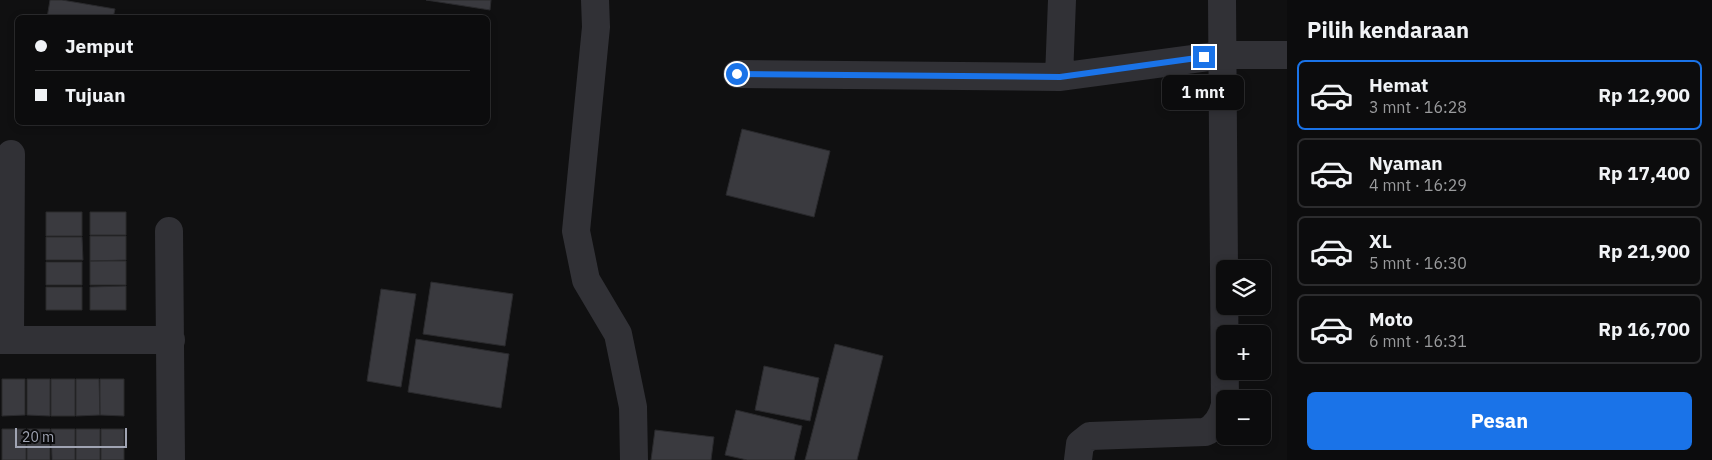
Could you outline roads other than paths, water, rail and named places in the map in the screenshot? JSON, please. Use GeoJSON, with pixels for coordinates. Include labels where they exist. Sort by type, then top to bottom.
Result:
{"type":"FeatureCollection","features":[{"type":"Feature","properties":{"kind":"street"},"geometry":{"type":"LineString","coordinates":[[594,0],[596,26],[576,231],[586,280],[618,334],[633,407],[634,460]]}},
{"type":"Feature","properties":{"kind":"street"},"geometry":{"type":"LineString","coordinates":[[1060,77],[1062,0]]}},
{"type":"Feature","properties":{"kind":"street"},"geometry":{"type":"LineString","coordinates":[[1078,460],[1080,444],[1090,436],[1205,432],[1212,429],[1222,415],[1224,405],[1222,0]]}},
{"type":"Feature","properties":{"kind":"street"},"geometry":{"type":"LineString","coordinates":[[737,74],[1060,77],[1223,55],[1287,55]]}},
{"type":"Feature","properties":{"kind":"street"},"geometry":{"type":"LineString","coordinates":[[11,154],[5,340],[171,340]]}},
{"type":"Feature","properties":{"kind":"street"},"geometry":{"type":"LineString","coordinates":[[169,231],[172,460]]}}]}
